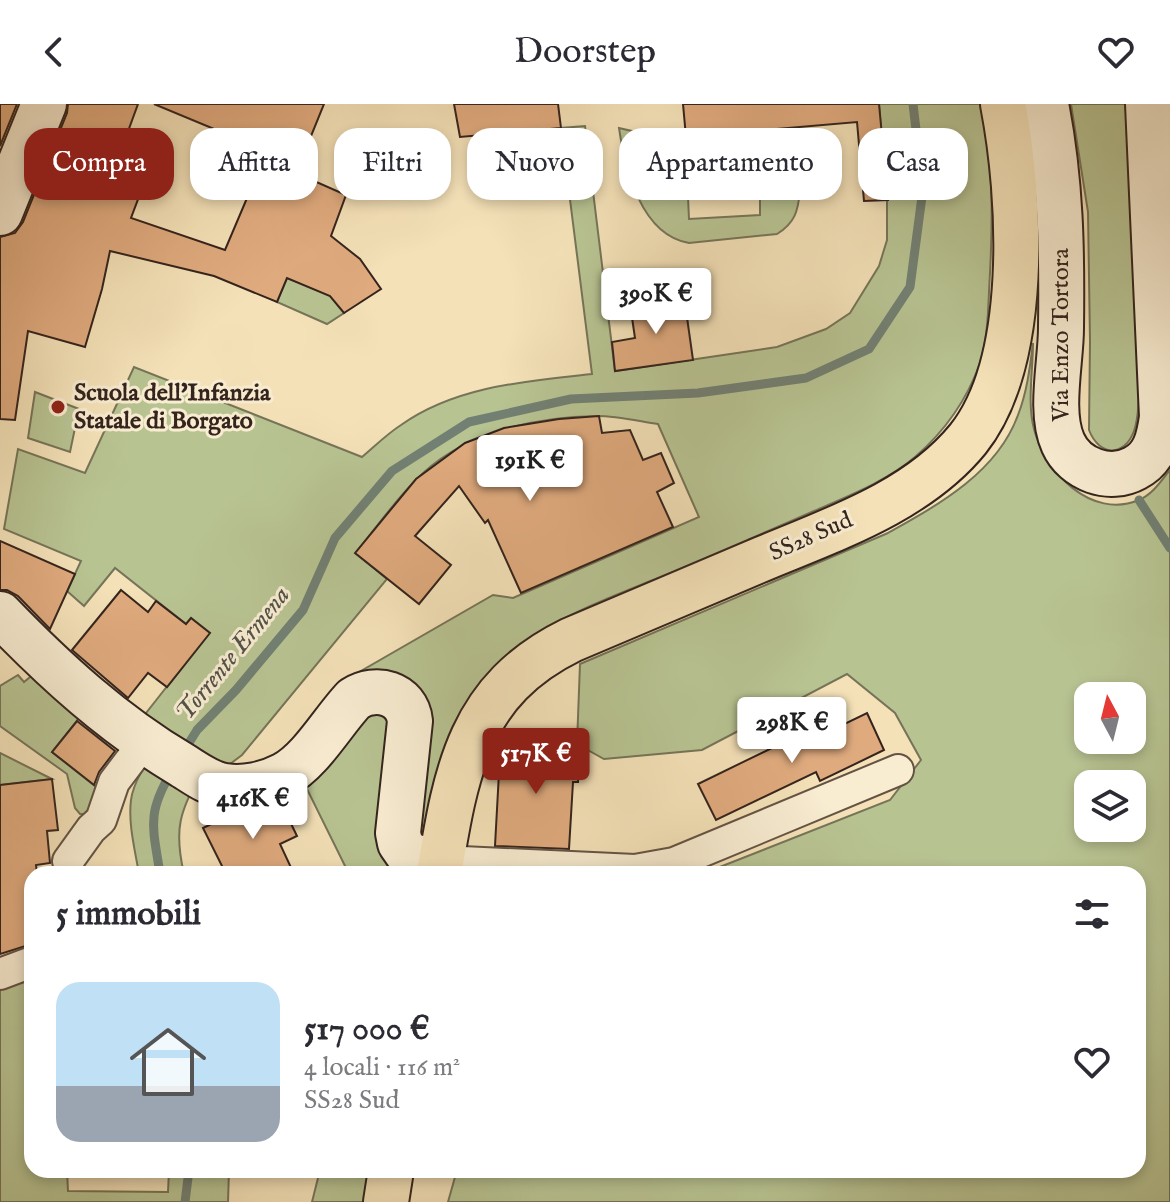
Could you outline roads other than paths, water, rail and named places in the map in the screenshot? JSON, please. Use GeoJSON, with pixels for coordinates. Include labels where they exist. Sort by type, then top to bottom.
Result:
{"type":"FeatureCollection","features":[{"type":"Feature","properties":{"kind":"main road"},"geometry":{"type":"LineString","coordinates":[[0,213],[44,104]]}},
{"type":"Feature","properties":{"kind":"main road","name":"SS28 Sud"},"geometry":{"type":"LineString","coordinates":[[440,866],[462,763],[472,737],[485,713],[523,669],[546,652],[571,640],[867,513],[923,480],[968,438],[980,421],[999,379],[1009,336],[1013,294],[1013,168],[1003,104]]}},
{"type":"Feature","properties":{"kind":"main road","name":"Via Enzo Tortora"},"geometry":{"type":"LineString","coordinates":[[1046,104],[1057,167],[1061,215],[1057,420],[1063,444],[1076,460],[1092,471],[1113,474],[1131,471],[1146,462],[1160,433],[1162,417],[1148,104]]}},
{"type":"Feature","properties":{"kind":"main road"},"geometry":{"type":"LineString","coordinates":[[0,614],[92,703],[150,745],[202,777],[224,786],[260,784],[285,774],[303,760],[354,699],[373,692],[394,696],[403,702],[410,721],[398,825],[400,843],[409,856],[435,866]]}},
{"type":"Feature","properties":{"kind":"main road"},"geometry":{"type":"LineString","coordinates":[[386,1202],[390,1178]]}},
{"type":"Feature","properties":{"kind":"street"},"geometry":{"type":"LineString","coordinates":[[68,861],[101,820],[114,782],[150,745]]}},
{"type":"Feature","properties":{"kind":"street"},"geometry":{"type":"LineString","coordinates":[[663,866],[898,770]]}},
{"type":"Feature","properties":{"kind":"street"},"geometry":{"type":"LineString","coordinates":[[0,974],[24,965]]}},
{"type":"Feature","properties":{"kind":"waterway","name":"Torrente Ermena"},"geometry":{"type":"LineString","coordinates":[[184,751],[197,730],[236,690],[303,610],[335,538],[392,471],[469,422],[571,399],[698,393],[806,378],[869,349],[910,287],[923,189],[913,104]]}},
{"type":"Feature","properties":{"kind":"waterway"},"geometry":{"type":"LineString","coordinates":[[1139,500],[1170,548]]}},
{"type":"Feature","properties":{"kind":"waterway","name":"Torrente Ermena"},"geometry":{"type":"LineString","coordinates":[[159,866],[155,810],[172,771]]}},
{"type":"Feature","properties":{"kind":"waterway","name":"Torrente Ermena"},"geometry":{"type":"LineString","coordinates":[[185,1202],[188,1178]]}},
{"type":"Feature","properties":{"kind":"place","name":"Scuola dell'Infanzia Statale di Borgato"},"geometry":{"type":"Point","coordinates":[58,407]}}]}
